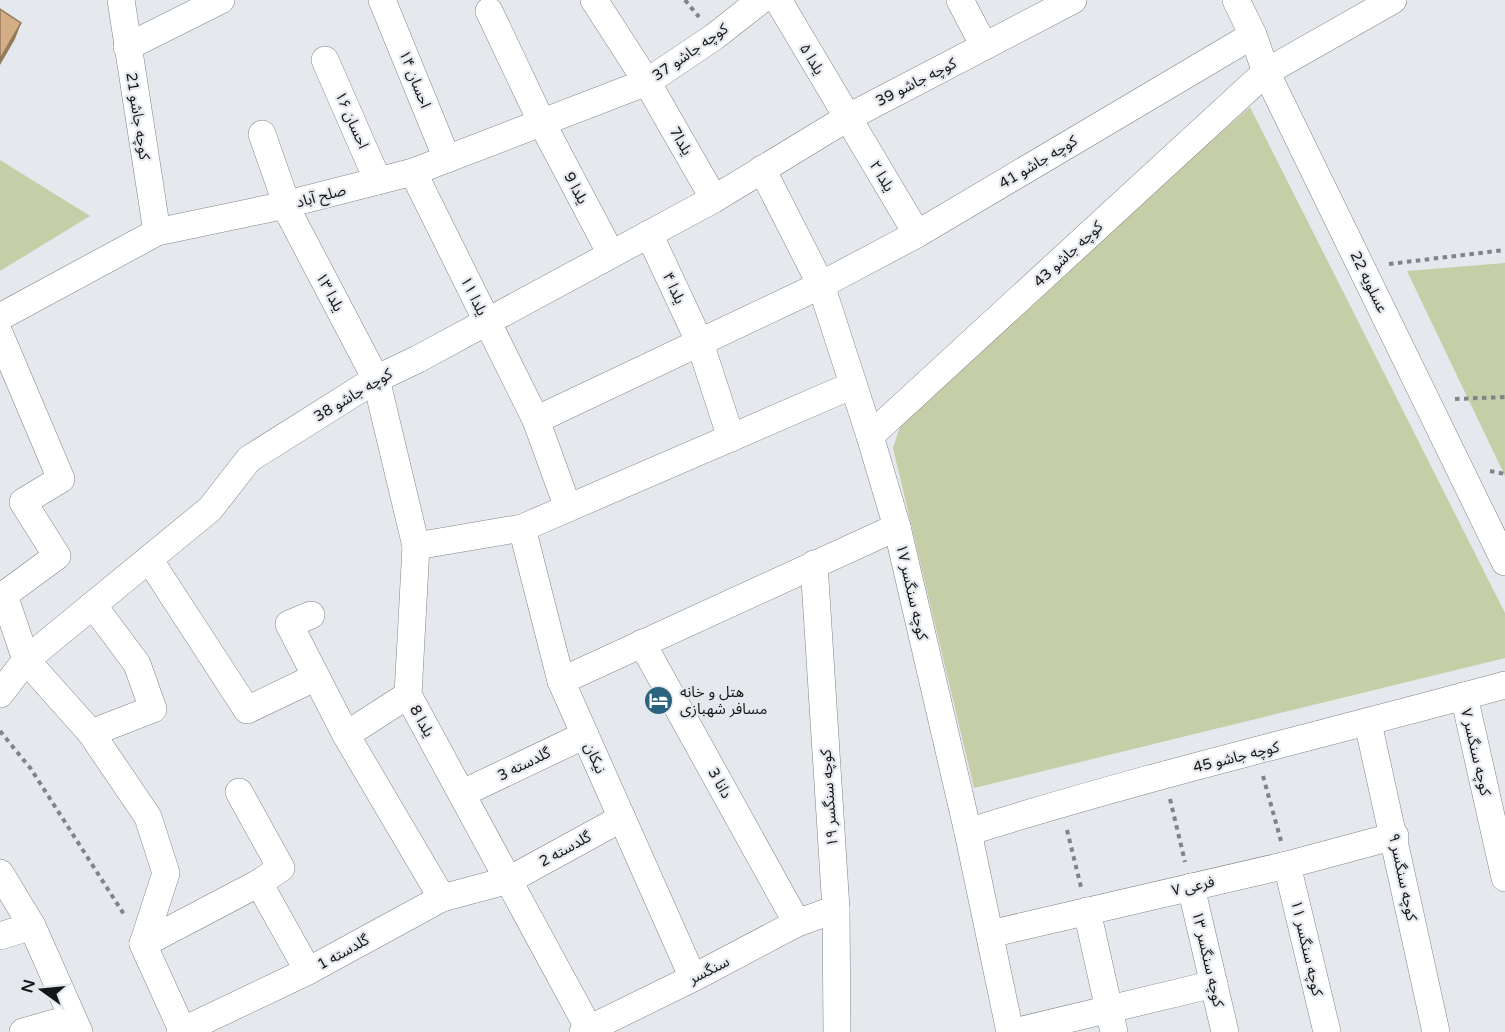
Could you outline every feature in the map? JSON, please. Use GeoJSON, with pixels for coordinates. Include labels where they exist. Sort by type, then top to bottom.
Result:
{"type":"FeatureCollection","features":[{"type":"Feature","properties":{"kind":"street","name":"کوچه جاشو 21"},"geometry":{"type":"LineString","coordinates":[[121,0],[157,232]]}},
{"type":"Feature","properties":{"kind":"street"},"geometry":{"type":"LineString","coordinates":[[127,47],[221,0]]}},
{"type":"Feature","properties":{"kind":"street","name":"احسان ۱۴"},"geometry":{"type":"LineString","coordinates":[[382,0],[447,159]]}},
{"type":"Feature","properties":{"kind":"street","name":"یلدا7"},"geometry":{"type":"LineString","coordinates":[[594,0],[647,82],[714,199]]}},
{"type":"Feature","properties":{"kind":"street","name":"کوچه جاشو 37"},"geometry":{"type":"LineString","coordinates":[[647,82],[714,37],[760,0]]}},
{"type":"Feature","properties":{"kind":"street","name":"یلدا ۵"},"geometry":{"type":"LineString","coordinates":[[778,0],[847,118]]}},
{"type":"Feature","properties":{"kind":"street"},"geometry":{"type":"LineString","coordinates":[[960,0],[984,46]]}},
{"type":"Feature","properties":{"kind":"street","name":"کوچه جاشو 39"},"geometry":{"type":"LineString","coordinates":[[762,169],[847,118],[1073,0]]}},
{"type":"Feature","properties":{"kind":"street","name":"عسلویه 22"},"geometry":{"type":"LineString","coordinates":[[1236,0],[1266,72],[1505,562]]}},
{"type":"Feature","properties":{"kind":"street","name":"کوچه جاشو 43"},"geometry":{"type":"LineString","coordinates":[[870,436],[1266,72],[1393,0]]}},
{"type":"Feature","properties":{"kind":"street","name":"یلدا 9"},"geometry":{"type":"LineString","coordinates":[[489,11],[542,123],[611,254]]}},
{"type":"Feature","properties":{"kind":"street","name":"کوچه جاشو 41"},"geometry":{"type":"LineString","coordinates":[[536,420],[821,285],[917,234],[1252,35]]}},
{"type":"Feature","properties":{"kind":"street","name":"احسان ۱۶"},"geometry":{"type":"LineString","coordinates":[[325,60],[378,181]]}},
{"type":"Feature","properties":{"kind":"street","name":"صلح آباد"},"geometry":{"type":"LineString","coordinates":[[0,317],[157,232],[287,204],[413,172],[647,82]]}},
{"type":"Feature","properties":{"kind":"street","name":"یلدا ۲"},"geometry":{"type":"LineString","coordinates":[[847,118],[917,234]]}},
{"type":"Feature","properties":{"kind":"street","name":"یلدا ۱۳"},"geometry":{"type":"LineString","coordinates":[[261,134],[305,246],[376,379]]}},
{"type":"Feature","properties":{"kind":"street","name":"کوچه سنگسر ۱۷"},"geometry":{"type":"LineString","coordinates":[[762,169],[821,285],[897,527],[969,832],[1012,1032]]}},
{"type":"Feature","properties":{"kind":"street","name":"کوچه جاشو 38"},"geometry":{"type":"LineString","coordinates":[[0,694],[26,660],[210,509],[249,459],[376,379],[418,359],[714,199],[762,169]]}},
{"type":"Feature","properties":{"kind":"street","name":"یلدا ۱۱"},"geometry":{"type":"LineString","coordinates":[[413,172],[536,420],[568,508]]}},
{"type":"Feature","properties":{"kind":"street","name":"یلدا ۴"},"geometry":{"type":"LineString","coordinates":[[649,234],[700,343],[731,438]]}},
{"type":"Feature","properties":{"kind":"street"},"geometry":{"type":"LineString","coordinates":[[0,335],[62,479],[23,502],[57,556],[4,595],[26,660],[91,733],[148,817],[166,873],[143,944],[182,1032]]}},
{"type":"Feature","properties":{"kind":"street","name":"یلدا 8"},"geometry":{"type":"LineString","coordinates":[[376,379],[416,546],[408,695],[463,793],[586,1031]]}},
{"type":"Feature","properties":{"kind":"street"},"geometry":{"type":"LineString","coordinates":[[416,546],[522,528],[854,385]]}},
{"type":"Feature","properties":{"kind":"street"},"geometry":{"type":"LineString","coordinates":[[561,681],[897,527]]}},
{"type":"Feature","properties":{"kind":"street","name":"نیکان"},"geometry":{"type":"LineString","coordinates":[[522,528],[561,681],[693,978]]}},
{"type":"Feature","properties":{"kind":"street"},"geometry":{"type":"LineString","coordinates":[[149,559],[247,710],[316,677]]}},
{"type":"Feature","properties":{"kind":"street","name":"کوچه سنگسر ۱۹"},"geometry":{"type":"LineString","coordinates":[[814,564],[836,909],[837,1032]]}},
{"type":"Feature","properties":{"kind":"street"},"geometry":{"type":"LineString","coordinates":[[91,733],[153,709],[137,664],[93,605]]}},
{"type":"Feature","properties":{"kind":"street"},"geometry":{"type":"LineString","coordinates":[[311,615],[288,624],[346,735],[442,898]]}},
{"type":"Feature","properties":{"kind":"street","name":"دانا 3"},"geometry":{"type":"LineString","coordinates":[[642,642],[798,923]]}},
{"type":"Feature","properties":{"kind":"street","name":"کوچه جاشو 45"},"geometry":{"type":"LineString","coordinates":[[969,832],[1061,803],[1505,685]]}},
{"type":"Feature","properties":{"kind":"street"},"geometry":{"type":"LineString","coordinates":[[346,735],[408,695]]}},
{"type":"Feature","properties":{"kind":"street","name":"کوچه سنگسر ۷"},"geometry":{"type":"LineString","coordinates":[[1464,696],[1505,878]]}},
{"type":"Feature","properties":{"kind":"street","name":"کوچه سنگسر ۹"},"geometry":{"type":"LineString","coordinates":[[1368,723],[1395,836],[1436,1032]]}},
{"type":"Feature","properties":{"kind":"street","name":"گلدسته 3"},"geometry":{"type":"LineString","coordinates":[[463,793],[585,735]]}},
{"type":"Feature","properties":{"kind":"street"},"geometry":{"type":"LineString","coordinates":[[143,944],[259,883],[281,868],[239,792]]}},
{"type":"Feature","properties":{"kind":"street","name":"گلدسته 2"},"geometry":{"type":"LineString","coordinates":[[508,880],[622,818]]}},
{"type":"Feature","properties":{"kind":"street","name":"فرعی ۷"},"geometry":{"type":"LineString","coordinates":[[990,934],[1287,864],[1395,836]]}},
{"type":"Feature","properties":{"kind":"street","name":"کوچه سنگسر ۱۱"},"geometry":{"type":"LineString","coordinates":[[1287,864],[1327,1032]]}},
{"type":"Feature","properties":{"kind":"street"},"geometry":{"type":"LineString","coordinates":[[0,873],[32,926],[76,1025],[23,1032]]}},
{"type":"Feature","properties":{"kind":"street","name":"گلدسته 1"},"geometry":{"type":"LineString","coordinates":[[182,1032],[308,972],[442,898],[508,880]]}},
{"type":"Feature","properties":{"kind":"street"},"geometry":{"type":"LineString","coordinates":[[259,883],[308,972]]}},
{"type":"Feature","properties":{"kind":"street","name":"کوچه سنگسر ۱۳"},"geometry":{"type":"LineString","coordinates":[[1191,887],[1225,1032]]}},
{"type":"Feature","properties":{"kind":"street","name":"سنگسر"},"geometry":{"type":"LineString","coordinates":[[586,1031],[798,923],[836,909]]}},
{"type":"Feature","properties":{"kind":"street"},"geometry":{"type":"LineString","coordinates":[[1087,911],[1112,1021]]}},
{"type":"Feature","properties":{"kind":"street"},"geometry":{"type":"LineString","coordinates":[[0,936],[32,926]]}},
{"type":"Feature","properties":{"kind":"street"},"geometry":{"type":"LineString","coordinates":[[1012,1032],[1112,1021],[1214,984]]}},
{"type":"Feature","properties":{"kind":"path"},"geometry":{"type":"LineString","coordinates":[[1361,267],[1505,250]]}},
{"type":"Feature","properties":{"kind":"path"},"geometry":{"type":"LineString","coordinates":[[1426,399],[1505,398]]}},
{"type":"Feature","properties":{"kind":"path"},"geometry":{"type":"LineString","coordinates":[[0,731],[31,769],[143,944]]}},
{"type":"Feature","properties":{"kind":"path"},"geometry":{"type":"LineString","coordinates":[[1257,752],[1287,864]]}},
{"type":"Feature","properties":{"kind":"path"},"geometry":{"type":"LineString","coordinates":[[1165,775],[1191,887]]}},
{"type":"Feature","properties":{"kind":"path"},"geometry":{"type":"LineString","coordinates":[[1061,803],[1087,911]]}},
{"type":"Feature","properties":{"kind":"green space"},"geometry":{"type":"Polygon","coordinates":[[[1250,107],[1505,613],[1505,658],[974,788],[893,448],[906,409],[1250,107]]]}},
{"type":"Feature","properties":{"kind":"green space"},"geometry":{"type":"Polygon","coordinates":[[[0,160],[90,216],[0,271],[0,160]]]}},
{"type":"Feature","properties":{"kind":"green space"},"geometry":{"type":"Polygon","coordinates":[[[1505,263],[1505,476],[1407,271],[1505,263]]]}},
{"type":"Feature","properties":{"kind":"building"},"geometry":{"type":"Polygon","coordinates":[[[0,9],[21,23],[0,59],[0,9]]]}},
{"type":"Feature","properties":{"kind":"place","name":"هتل و خانه مسافر شهبازی"},"geometry":{"type":"Point","coordinates":[659,701]}}]}
